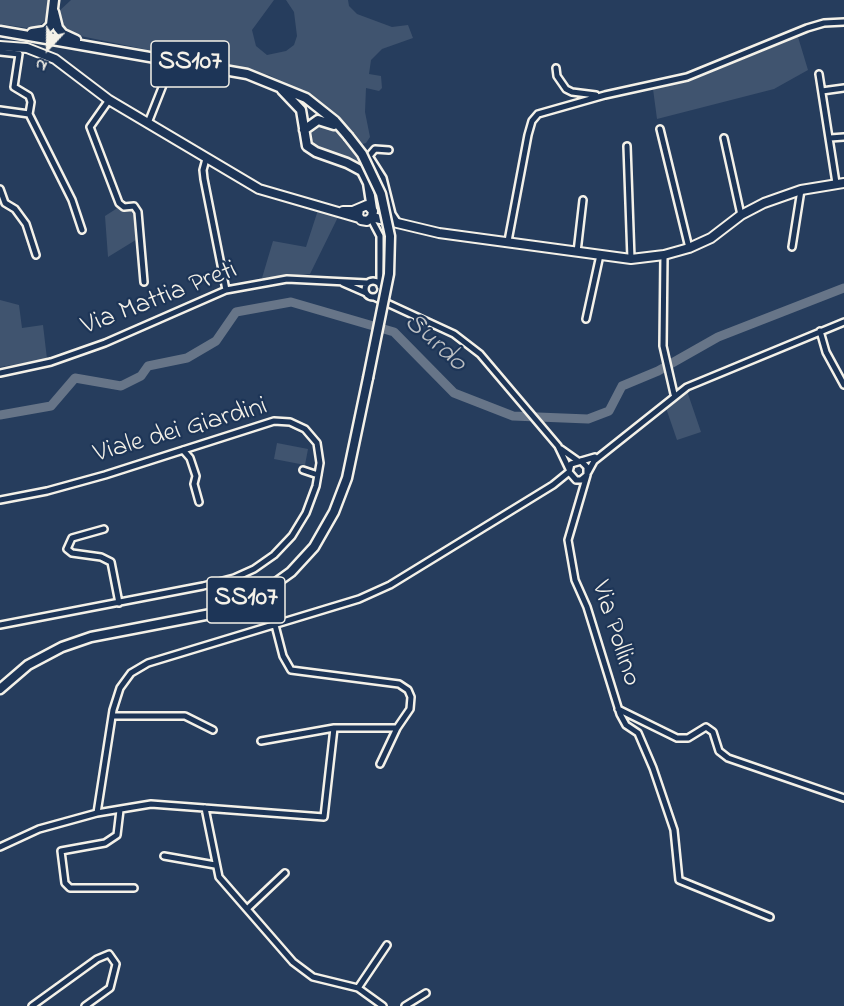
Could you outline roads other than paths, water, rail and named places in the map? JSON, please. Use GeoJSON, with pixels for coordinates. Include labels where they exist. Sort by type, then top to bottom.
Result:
{"type":"FeatureCollection","features":[{"type":"Feature","properties":{"kind":"highway"},"geometry":{"type":"LineString","coordinates":[[11,33],[45,31],[51,25],[54,0]]}},
{"type":"Feature","properties":{"kind":"highway"},"geometry":{"type":"LineString","coordinates":[[54,12],[58,28],[63,34],[111,49]]}},
{"type":"Feature","properties":{"kind":"highway","name":"SS107"},"geometry":{"type":"LineString","coordinates":[[0,31],[247,74],[269,81],[306,98],[335,121],[362,154],[381,194],[390,236],[388,285],[346,478],[334,512],[314,547],[291,572],[259,595],[221,612],[91,637],[62,647],[28,665],[0,689]]}},
{"type":"Feature","properties":{"kind":"highway"},"geometry":{"type":"LineString","coordinates":[[269,81],[296,102],[301,110],[308,146],[316,152],[356,166],[365,177],[369,189],[367,214]]}},
{"type":"Feature","properties":{"kind":"highway"},"geometry":{"type":"LineString","coordinates":[[304,130],[313,121],[324,120],[348,136]]}},
{"type":"Feature","properties":{"kind":"main road"},"geometry":{"type":"LineString","coordinates":[[0,46],[22,50],[63,64],[109,100],[268,194],[335,211],[367,214],[393,223],[439,233],[631,259],[664,255],[689,248],[711,238],[741,215],[764,203],[801,190],[840,183]]}},
{"type":"Feature","properties":{"kind":"street"},"geometry":{"type":"LineString","coordinates":[[508,241],[532,122],[546,110],[687,77],[807,28],[824,23],[844,22]]}},
{"type":"Feature","properties":{"kind":"street"},"geometry":{"type":"LineString","coordinates":[[0,52],[22,50],[14,87],[29,96],[31,102],[29,114],[72,200],[82,230]]}},
{"type":"Feature","properties":{"kind":"street"},"geometry":{"type":"LineString","coordinates":[[556,68],[562,85],[572,92],[604,95]]}},
{"type":"Feature","properties":{"kind":"street"},"geometry":{"type":"LineString","coordinates":[[819,74],[840,183]]}},
{"type":"Feature","properties":{"kind":"street"},"geometry":{"type":"LineString","coordinates":[[148,123],[167,75]]}},
{"type":"Feature","properties":{"kind":"street"},"geometry":{"type":"LineString","coordinates":[[822,91],[844,88]]}},
{"type":"Feature","properties":{"kind":"street"},"geometry":{"type":"LineString","coordinates":[[109,100],[90,127],[119,203],[124,207],[134,206],[138,212],[144,282]]}},
{"type":"Feature","properties":{"kind":"street"},"geometry":{"type":"LineString","coordinates":[[0,110],[29,114]]}},
{"type":"Feature","properties":{"kind":"street"},"geometry":{"type":"LineString","coordinates":[[660,129],[689,248]]}},
{"type":"Feature","properties":{"kind":"street"},"geometry":{"type":"LineString","coordinates":[[830,138],[844,136]]}},
{"type":"Feature","properties":{"kind":"street"},"geometry":{"type":"LineString","coordinates":[[724,138],[741,215]]}},
{"type":"Feature","properties":{"kind":"street"},"geometry":{"type":"LineString","coordinates":[[627,146],[631,259]]}},
{"type":"Feature","properties":{"kind":"street"},"geometry":{"type":"LineString","coordinates":[[380,236],[393,223],[392,214],[383,178],[369,156],[375,149],[389,150]]}},
{"type":"Feature","properties":{"kind":"street"},"geometry":{"type":"LineString","coordinates":[[206,159],[202,170],[226,290]]}},
{"type":"Feature","properties":{"kind":"street"},"geometry":{"type":"LineString","coordinates":[[0,189],[5,203],[21,216],[36,255]]}},
{"type":"Feature","properties":{"kind":"street"},"geometry":{"type":"LineString","coordinates":[[792,247],[801,190]]}},
{"type":"Feature","properties":{"kind":"street"},"geometry":{"type":"LineString","coordinates":[[577,252],[583,200]]}},
{"type":"Feature","properties":{"kind":"street"},"geometry":{"type":"LineString","coordinates":[[367,214],[380,236],[378,292],[399,308],[466,343],[496,370],[558,446],[569,471],[584,494]]}},
{"type":"Feature","properties":{"kind":"street"},"geometry":{"type":"LineString","coordinates":[[586,319],[600,255]]}},
{"type":"Feature","properties":{"kind":"street"},"geometry":{"type":"LineString","coordinates":[[664,255],[663,346],[674,394]]}},
{"type":"Feature","properties":{"kind":"street"},"geometry":{"type":"LineString","coordinates":[[366,293],[368,283],[379,268]]}},
{"type":"Feature","properties":{"kind":"street","name":"Via Mattia Preti"},"geometry":{"type":"LineString","coordinates":[[0,373],[51,362],[105,344],[226,290],[287,279],[376,282],[378,292],[366,293],[336,281]]}},
{"type":"Feature","properties":{"kind":"street"},"geometry":{"type":"LineString","coordinates":[[553,485],[575,479],[581,480],[588,473],[594,461],[674,394],[704,379],[844,322]]}},
{"type":"Feature","properties":{"kind":"street"},"geometry":{"type":"LineString","coordinates":[[820,332],[826,352],[844,385]]}},
{"type":"Feature","properties":{"kind":"street","name":"Viale dei Giardini"},"geometry":{"type":"LineString","coordinates":[[0,500],[47,491],[274,421],[290,422],[305,429],[317,443],[320,463],[306,513],[291,536],[274,555],[254,569],[213,584],[0,625]]}},
{"type":"Feature","properties":{"kind":"street"},"geometry":{"type":"LineString","coordinates":[[558,446],[586,464],[588,473]]}},
{"type":"Feature","properties":{"kind":"street"},"geometry":{"type":"LineString","coordinates":[[183,450],[190,458],[196,476],[194,484],[199,502]]}},
{"type":"Feature","properties":{"kind":"street"},"geometry":{"type":"LineString","coordinates":[[97,813],[112,716],[120,688],[131,672],[148,663],[359,599],[390,585],[553,485],[569,471],[571,464],[592,459],[607,450]]}},
{"type":"Feature","properties":{"kind":"street"},"geometry":{"type":"LineString","coordinates":[[303,470],[318,475]]}},
{"type":"Feature","properties":{"kind":"street","name":"Via Pollino"},"geometry":{"type":"LineString","coordinates":[[588,473],[569,545],[575,580],[587,608],[618,709],[682,739],[706,727],[713,732],[719,751],[728,758],[844,798]]}},
{"type":"Feature","properties":{"kind":"street"},"geometry":{"type":"LineString","coordinates":[[104,528],[72,538],[67,549],[72,553],[101,557],[111,562],[119,603]]}},
{"type":"Feature","properties":{"kind":"street"},"geometry":{"type":"LineString","coordinates":[[275,625],[283,656],[291,670],[399,684],[408,690],[411,698],[410,709],[397,728],[380,764]]}},
{"type":"Feature","properties":{"kind":"street"},"geometry":{"type":"LineString","coordinates":[[618,709],[626,724],[638,733],[653,768],[674,830],[680,880],[770,917]]}},
{"type":"Feature","properties":{"kind":"street"},"geometry":{"type":"LineString","coordinates":[[112,716],[185,716],[213,730]]}},
{"type":"Feature","properties":{"kind":"street"},"geometry":{"type":"LineString","coordinates":[[261,741],[334,728],[397,728]]}},
{"type":"Feature","properties":{"kind":"street"},"geometry":{"type":"LineString","coordinates":[[0,847],[39,830],[97,813],[151,804],[324,817],[334,728]]}},
{"type":"Feature","properties":{"kind":"street"},"geometry":{"type":"LineString","coordinates":[[205,808],[219,877],[293,962],[313,977],[358,988],[383,1006]]}},
{"type":"Feature","properties":{"kind":"street"},"geometry":{"type":"LineString","coordinates":[[120,810],[117,835],[105,843],[61,851],[65,883],[70,888],[134,888]]}},
{"type":"Feature","properties":{"kind":"street"},"geometry":{"type":"LineString","coordinates":[[164,856],[215,865]]}},
{"type":"Feature","properties":{"kind":"street"},"geometry":{"type":"LineString","coordinates":[[247,909],[285,873]]}},
{"type":"Feature","properties":{"kind":"street"},"geometry":{"type":"LineString","coordinates":[[358,988],[387,945]]}},
{"type":"Feature","properties":{"kind":"street"},"geometry":{"type":"LineString","coordinates":[[32,1006],[108,954],[113,956],[116,963],[110,988],[85,1006]]}},
{"type":"Feature","properties":{"kind":"street"},"geometry":{"type":"LineString","coordinates":[[405,1006],[426,993]]}},
{"type":"Feature","properties":{"kind":"waterway","name":"Surdo"},"geometry":{"type":"LineString","coordinates":[[0,415],[51,406],[75,378],[121,386],[141,376],[148,366],[187,358],[216,341],[236,312],[291,302],[394,332],[454,393],[513,416],[588,419],[609,411],[622,386],[658,371],[718,337],[844,288]]}}]}
